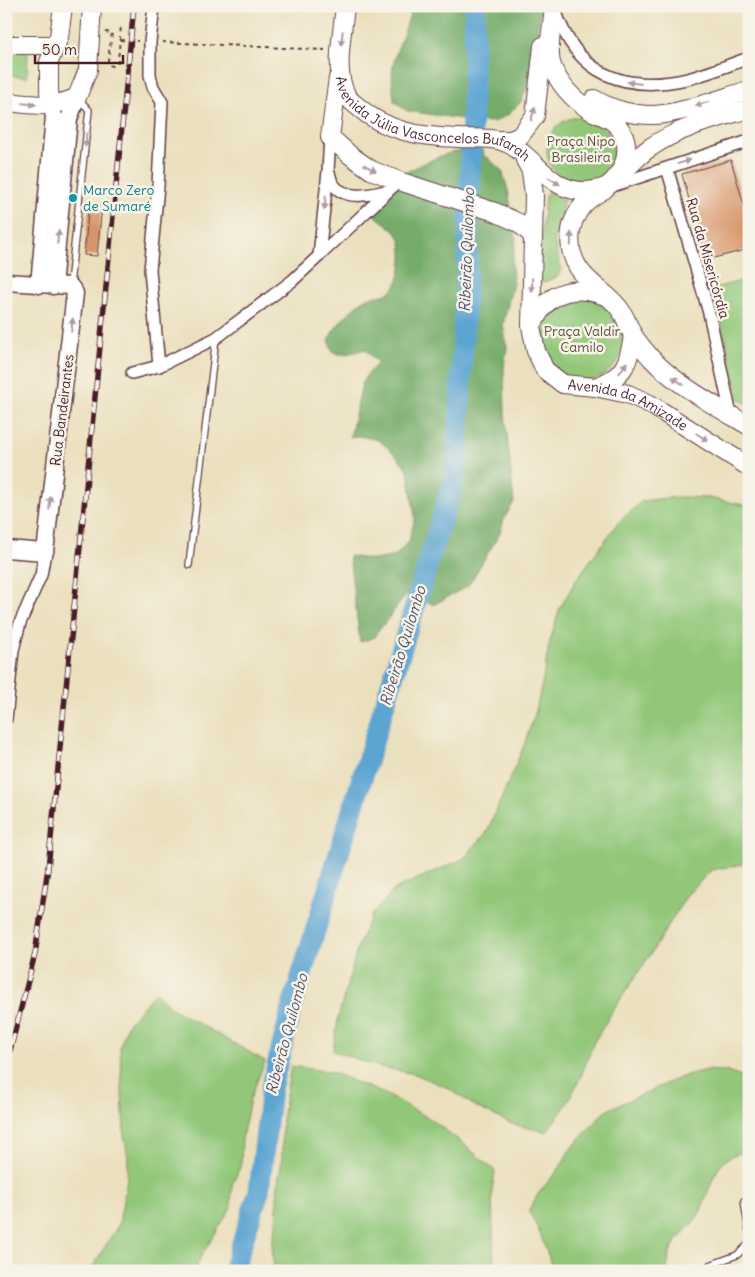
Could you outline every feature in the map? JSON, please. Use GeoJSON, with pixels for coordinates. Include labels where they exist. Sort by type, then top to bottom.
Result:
{"type":"FeatureCollection","features":[{"type":"Feature","properties":{"kind":"main road"},"geometry":{"type":"LineString","coordinates":[[51,106],[49,62],[60,28],[63,6]]}},
{"type":"Feature","properties":{"kind":"main road"},"geometry":{"type":"LineString","coordinates":[[6,102],[51,106],[77,97],[88,70],[92,6]]}},
{"type":"Feature","properties":{"kind":"main road","name":"Avenida Júlia Vasconcelos Bufarah"},"geometry":{"type":"LineString","coordinates":[[345,6],[339,70],[345,92],[367,115],[384,125],[406,133],[499,142],[527,156],[556,183],[574,190],[590,191],[611,183]]}},
{"type":"Feature","properties":{"kind":"main road"},"geometry":{"type":"LineString","coordinates":[[554,6],[550,54],[552,65],[570,94],[588,109],[613,122],[622,133],[627,148],[625,163],[611,183]]}},
{"type":"Feature","properties":{"kind":"main road"},"geometry":{"type":"LineString","coordinates":[[499,142],[520,136],[535,116],[542,53],[554,6]]}},
{"type":"Feature","properties":{"kind":"main road"},"geometry":{"type":"LineString","coordinates":[[553,26],[561,59],[573,80],[590,97],[605,106],[621,111],[652,115],[676,112],[749,90]]}},
{"type":"Feature","properties":{"kind":"main road"},"geometry":{"type":"LineString","coordinates":[[6,45],[55,45]]}},
{"type":"Feature","properties":{"kind":"main road"},"geometry":{"type":"LineString","coordinates":[[339,70],[330,137],[350,155],[393,186],[454,200],[495,212],[519,223],[533,236]]}},
{"type":"Feature","properties":{"kind":"main road"},"geometry":{"type":"LineString","coordinates":[[749,108],[697,124],[671,135],[650,148],[582,206],[569,238],[575,262],[583,274],[618,307],[634,335],[652,359],[669,374],[749,426]]}},
{"type":"Feature","properties":{"kind":"main road","name":"Avenida da Amizade"},"geometry":{"type":"LineString","coordinates":[[499,142],[526,162],[534,182],[532,326],[536,350],[545,370],[562,384],[595,387],[628,394],[650,404],[749,467]]}},
{"type":"Feature","properties":{"kind":"main road"},"geometry":{"type":"LineString","coordinates":[[532,326],[545,304],[559,295],[575,290],[583,290],[608,297]]}},
{"type":"Feature","properties":{"kind":"main road"},"geometry":{"type":"LineString","coordinates":[[595,387],[609,382],[620,374],[627,364],[634,335]]}},
{"type":"Feature","properties":{"kind":"street"},"geometry":{"type":"LineString","coordinates":[[154,6],[150,42],[150,75],[162,102],[158,186],[150,270],[159,366]]}},
{"type":"Feature","properties":{"kind":"street"},"geometry":{"type":"LineString","coordinates":[[554,6],[562,28],[574,50],[595,69],[622,82],[645,85],[687,79],[749,58]]}},
{"type":"Feature","properties":{"kind":"street"},"geometry":{"type":"LineString","coordinates":[[46,285],[69,119],[77,97]]}},
{"type":"Feature","properties":{"kind":"street"},"geometry":{"type":"LineString","coordinates":[[46,285],[54,116],[51,106]]}},
{"type":"Feature","properties":{"kind":"street"},"geometry":{"type":"LineString","coordinates":[[319,256],[330,137]]}},
{"type":"Feature","properties":{"kind":"street"},"geometry":{"type":"LineString","coordinates":[[611,183],[667,168],[749,142]]}},
{"type":"Feature","properties":{"kind":"street","name":"Rua da Misericórdia"},"geometry":{"type":"LineString","coordinates":[[667,168],[709,313],[732,415]]}},
{"type":"Feature","properties":{"kind":"street"},"geometry":{"type":"LineString","coordinates":[[328,171],[334,184],[343,192],[353,195],[369,195],[393,186]]}},
{"type":"Feature","properties":{"kind":"street"},"geometry":{"type":"LineString","coordinates":[[132,373],[159,366],[216,338],[292,281],[393,186]]}},
{"type":"Feature","properties":{"kind":"street"},"geometry":{"type":"LineString","coordinates":[[6,282],[70,286]]}},
{"type":"Feature","properties":{"kind":"street","name":"Rua Bandeirantes"},"geometry":{"type":"LineString","coordinates":[[45,552],[75,293],[70,286]]}},
{"type":"Feature","properties":{"kind":"street"},"geometry":{"type":"LineString","coordinates":[[6,549],[45,552],[41,576],[20,623],[13,650],[6,719]]}},
{"type":"Feature","properties":{"kind":"lane"},"geometry":{"type":"LineString","coordinates":[[70,286],[89,110],[77,97]]}},
{"type":"Feature","properties":{"kind":"lane"},"geometry":{"type":"LineString","coordinates":[[189,565],[216,338]]}},
{"type":"Feature","properties":{"kind":"lane"},"geometry":{"type":"LineString","coordinates":[[744,1201],[749,1232]]}},
{"type":"Feature","properties":{"kind":"lane"},"geometry":{"type":"LineString","coordinates":[[710,1266],[737,1255],[749,1244]]}},
{"type":"Feature","properties":{"kind":"path"},"geometry":{"type":"LineString","coordinates":[[103,32],[112,34],[108,60],[110,65],[113,66],[118,62],[121,25]]}},
{"type":"Feature","properties":{"kind":"path"},"geometry":{"type":"LineString","coordinates":[[120,40],[341,51]]}},
{"type":"Feature","properties":{"kind":"green space"},"geometry":{"type":"Polygon","coordinates":[[[412,6],[541,6],[528,85],[521,102],[509,114],[494,122],[407,111],[394,101],[393,66],[412,6]]]}},
{"type":"Feature","properties":{"kind":"green space"},"geometry":{"type":"Polygon","coordinates":[[[6,51],[28,52],[27,77],[6,75],[6,51]]]}},
{"type":"Feature","properties":{"kind":"green space","name":"Praça Nipo Brasileira"},"geometry":{"type":"Polygon","coordinates":[[[573,117],[587,117],[599,122],[608,131],[613,143],[611,163],[604,174],[587,183],[573,183],[561,178],[552,169],[547,157],[547,143],[552,131],[561,122],[573,117]]]}},
{"type":"Feature","properties":{"kind":"green space"},"geometry":{"type":"Polygon","coordinates":[[[482,150],[484,153],[483,157],[487,157],[502,171],[508,190],[516,239],[512,263],[513,283],[503,325],[507,347],[504,367],[505,414],[514,502],[505,517],[499,535],[468,586],[433,605],[410,590],[373,638],[360,642],[349,556],[374,560],[395,556],[409,541],[415,518],[408,470],[395,454],[379,440],[359,436],[350,437],[362,384],[366,376],[378,363],[365,349],[344,354],[334,352],[331,349],[330,338],[339,324],[354,308],[368,298],[390,292],[399,278],[402,249],[399,237],[394,230],[373,214],[371,195],[389,182],[433,159],[454,152],[482,150]]]}},
{"type":"Feature","properties":{"kind":"green space"},"geometry":{"type":"Polygon","coordinates":[[[548,192],[564,199],[554,241],[562,270],[557,277],[541,283],[538,274],[545,196],[548,192]]]}},
{"type":"Feature","properties":{"kind":"green space"},"geometry":{"type":"Polygon","coordinates":[[[749,279],[749,405],[739,399],[713,288],[749,279]]]}},
{"type":"Feature","properties":{"kind":"green space","name":"Praça Valdir Camilo"},"geometry":{"type":"Polygon","coordinates":[[[582,297],[605,304],[617,316],[624,339],[617,362],[605,374],[582,381],[559,374],[547,362],[540,339],[547,316],[559,304],[582,297]]]}},
{"type":"Feature","properties":{"kind":"green space"},"geometry":{"type":"Polygon","coordinates":[[[676,497],[709,498],[749,506],[749,863],[711,870],[687,895],[594,1042],[582,1074],[567,1104],[546,1132],[512,1124],[478,1108],[448,1088],[415,1074],[380,1067],[333,1051],[338,1018],[358,946],[372,914],[395,889],[463,859],[487,832],[523,748],[535,714],[549,645],[559,610],[576,580],[617,524],[642,501],[676,497]]]}},
{"type":"Feature","properties":{"kind":"green space"},"geometry":{"type":"Polygon","coordinates":[[[156,992],[171,1008],[265,1061],[250,1099],[242,1138],[241,1165],[232,1185],[231,1208],[200,1258],[195,1271],[90,1271],[119,1224],[127,1179],[128,1157],[124,1135],[120,1047],[128,1023],[156,992]]]}},
{"type":"Feature","properties":{"kind":"green space"},"geometry":{"type":"Polygon","coordinates":[[[291,1066],[331,1072],[387,1095],[432,1120],[495,1171],[492,1191],[494,1271],[274,1271],[272,1244],[276,1225],[278,1181],[282,1161],[282,1119],[291,1066]]]}},
{"type":"Feature","properties":{"kind":"green space"},"geometry":{"type":"Polygon","coordinates":[[[707,1070],[725,1071],[749,1080],[749,1152],[729,1158],[716,1172],[698,1216],[680,1237],[669,1255],[667,1271],[554,1271],[539,1231],[529,1211],[538,1194],[561,1166],[569,1151],[605,1111],[672,1081],[707,1070]]]}},
{"type":"Feature","properties":{"kind":"building"},"geometry":{"type":"Polygon","coordinates":[[[731,160],[749,222],[749,249],[706,260],[682,174],[731,160]]]}},
{"type":"Feature","properties":{"kind":"building"},"geometry":{"type":"Polygon","coordinates":[[[89,204],[102,205],[97,256],[84,255],[89,204]]]}},
{"type":"Feature","properties":{"kind":"waterway","name":"Ribeirão Quilombo"},"geometry":{"type":"LineString","coordinates":[[233,1271],[259,1191],[271,1089],[293,1003],[456,472],[468,246],[475,6]]}},
{"type":"Feature","properties":{"kind":"railway"},"geometry":{"type":"LineString","coordinates":[[6,1066],[35,954],[48,868],[134,6]]}},
{"type":"Feature","properties":{"kind":"place","name":"Marco Zero de Sumaré"},"geometry":{"type":"Point","coordinates":[73,198]}}]}
